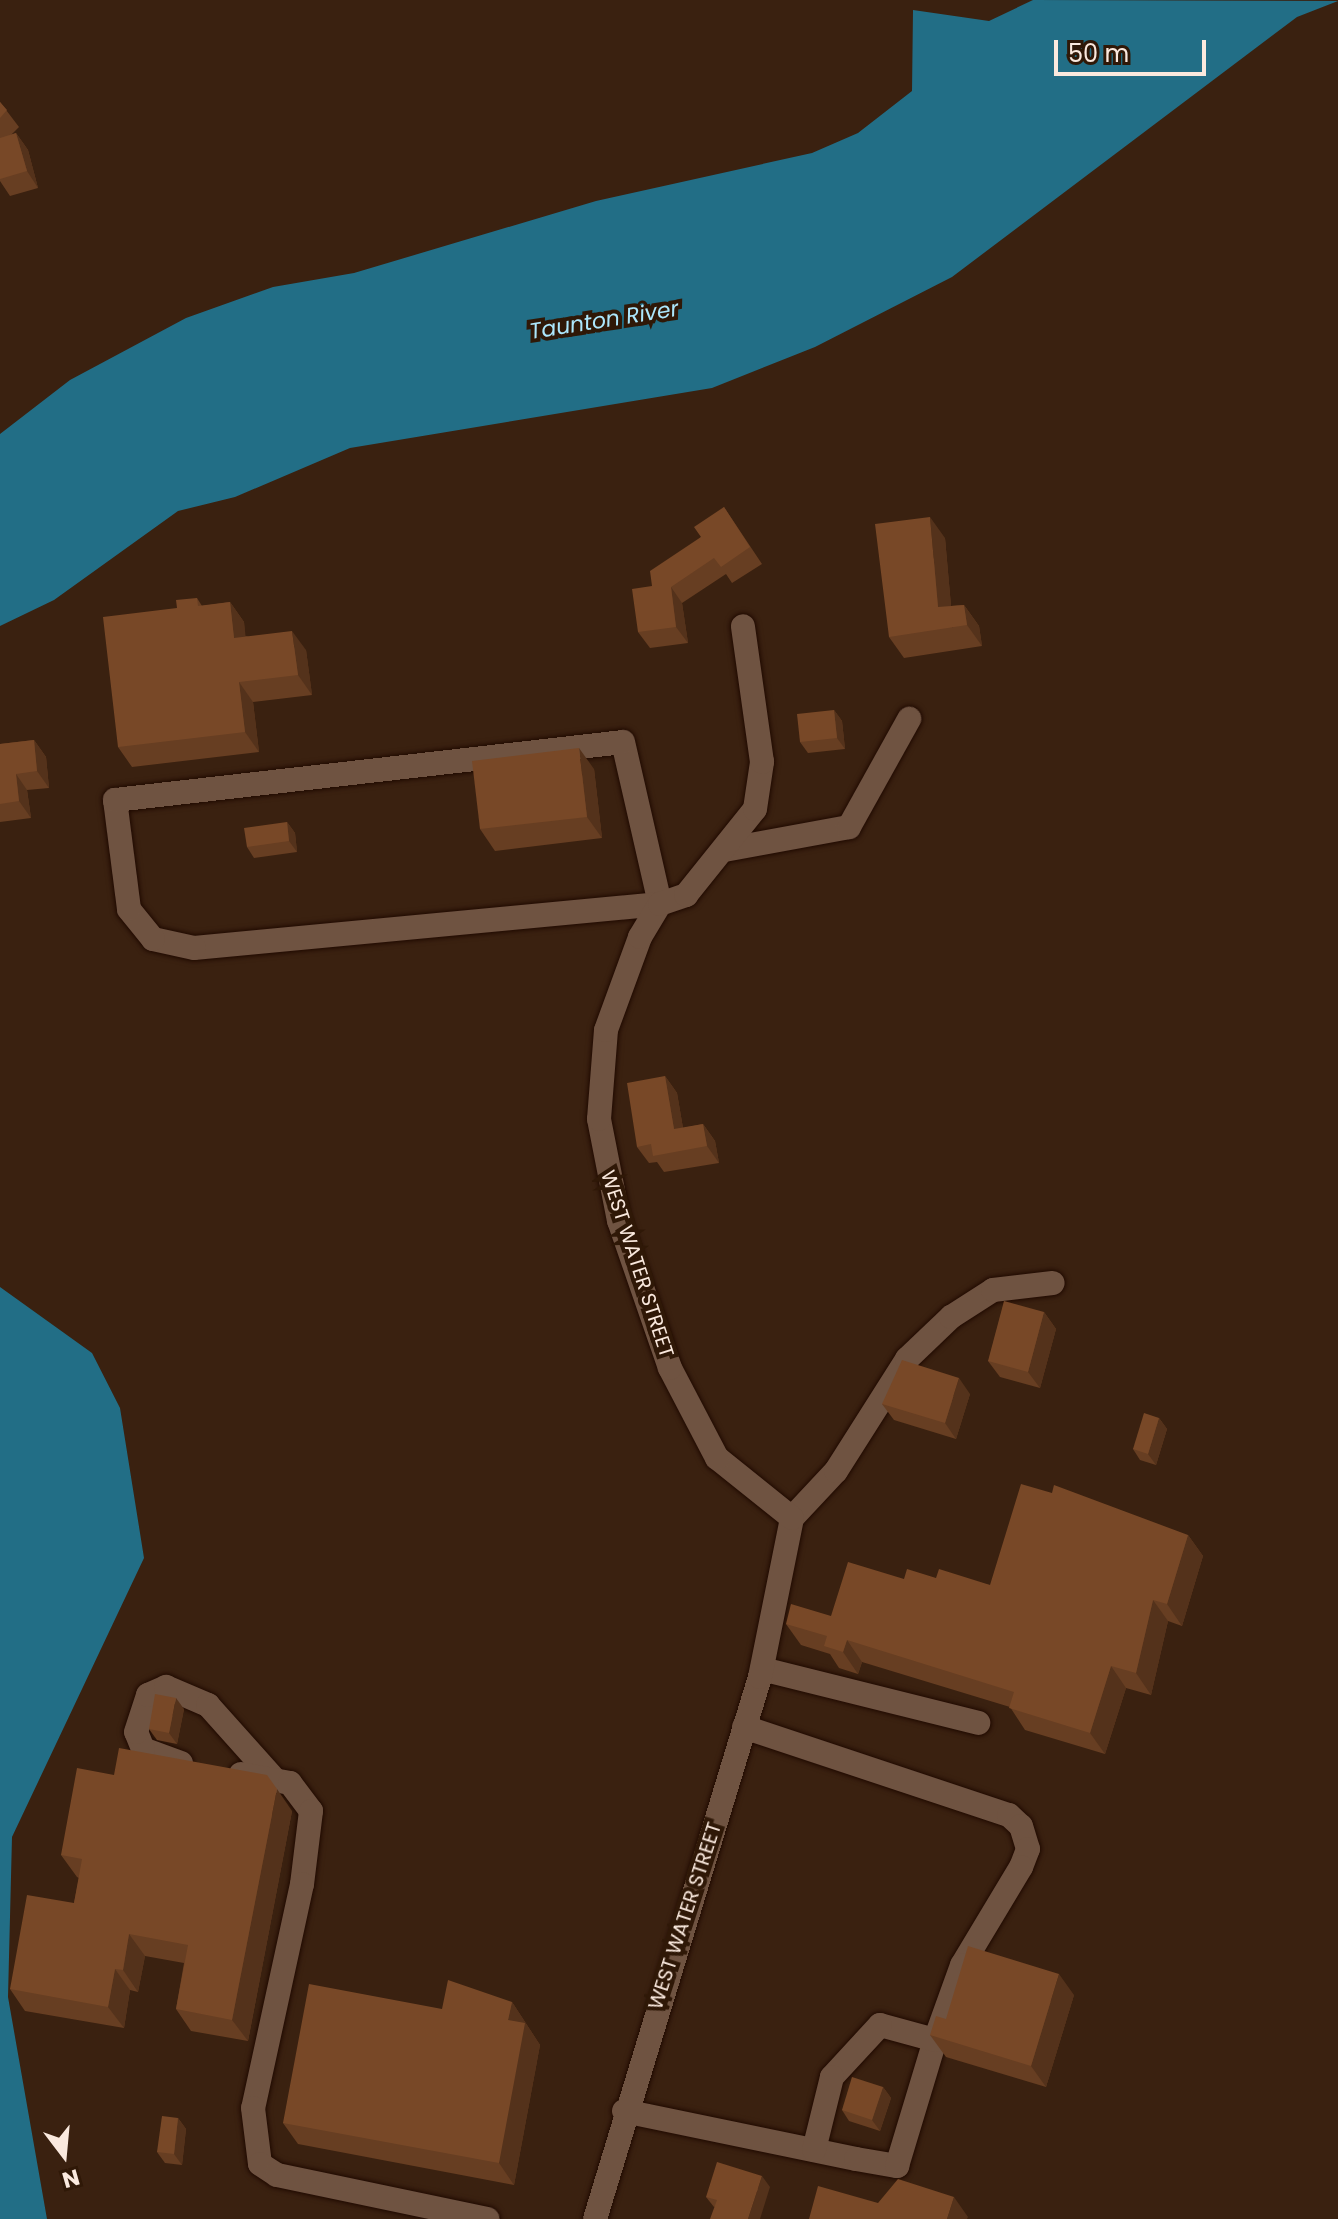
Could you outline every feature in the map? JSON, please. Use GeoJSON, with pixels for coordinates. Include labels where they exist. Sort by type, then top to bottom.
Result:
{"type":"FeatureCollection","features":[{"type":"Feature","properties":{"kind":"street"},"geometry":{"type":"LineString","coordinates":[[660,904],[623,742],[115,800],[129,909],[153,939],[194,948],[660,904],[686,895],[755,809],[762,762],[743,626]]}},
{"type":"Feature","properties":{"kind":"street"},"geometry":{"type":"LineString","coordinates":[[724,850],[849,827],[909,719]]}},
{"type":"Feature","properties":{"kind":"street","name":"WEST WATER STREET"},"geometry":{"type":"LineString","coordinates":[[595,2219],[624,2111],[762,1669],[792,1518],[717,1458],[685,1398],[646,1305],[606,1169],[599,1096],[606,1030],[629,960],[660,904]]}},
{"type":"Feature","properties":{"kind":"street"},"geometry":{"type":"LineString","coordinates":[[792,1518],[844,1460],[907,1359],[951,1317],[993,1290],[1053,1283]]}},
{"type":"Feature","properties":{"kind":"street"},"geometry":{"type":"LineString","coordinates":[[762,1669],[978,1723]]}},
{"type":"Feature","properties":{"kind":"street"},"geometry":{"type":"LineString","coordinates":[[276,1781],[188,1691],[166,1687],[148,1695],[137,1713],[143,1749],[209,1768],[276,1781],[303,1793],[311,1811],[302,1884],[253,2108],[256,2153],[277,2175],[487,2219]]}},
{"type":"Feature","properties":{"kind":"street"},"geometry":{"type":"LineString","coordinates":[[624,2111],[897,2166],[935,2040],[962,1965],[1021,1867],[1028,1849],[1021,1826],[1009,1815],[744,1727]]}},
{"type":"Feature","properties":{"kind":"street"},"geometry":{"type":"LineString","coordinates":[[814,2150],[832,2077],[880,2025],[935,2040]]}},
{"type":"Feature","properties":{"kind":"water","name":"Taunton River"},"geometry":{"type":"Polygon","coordinates":[[[1033,0],[1338,1],[1297,17],[952,277],[815,347],[712,388],[350,448],[235,497],[178,511],[54,600],[0,626],[0,434],[70,380],[186,318],[273,287],[354,273],[596,201],[812,153],[858,133],[912,91],[913,10],[989,21],[1033,0]]]}},
{"type":"Feature","properties":{"kind":"water"},"geometry":{"type":"Polygon","coordinates":[[[0,1287],[92,1353],[120,1408],[144,1558],[12,1837],[8,1997],[47,2219],[0,2219],[0,1287]]]}},
{"type":"Feature","properties":{"kind":"building"},"geometry":{"type":"Polygon","coordinates":[[[0,102],[7,110],[0,118],[0,102]]]}},
{"type":"Feature","properties":{"kind":"building"},"geometry":{"type":"Polygon","coordinates":[[[16,133],[27,171],[0,179],[0,138],[16,133]]]}},
{"type":"Feature","properties":{"kind":"building"},"geometry":{"type":"Polygon","coordinates":[[[724,507],[750,547],[721,567],[714,558],[671,587],[676,627],[638,632],[632,589],[652,586],[650,571],[701,537],[694,527],[724,507]]]}},
{"type":"Feature","properties":{"kind":"building"},"geometry":{"type":"Polygon","coordinates":[[[930,517],[938,607],[964,605],[967,625],[889,637],[875,524],[930,517]]]}},
{"type":"Feature","properties":{"kind":"building"},"geometry":{"type":"Polygon","coordinates":[[[197,598],[198,606],[230,602],[234,638],[292,631],[298,675],[239,682],[245,732],[118,747],[103,617],[177,608],[176,600],[197,598]]]}},
{"type":"Feature","properties":{"kind":"building"},"geometry":{"type":"Polygon","coordinates":[[[834,710],[837,738],[800,742],[797,714],[834,710]]]}},
{"type":"Feature","properties":{"kind":"building"},"geometry":{"type":"Polygon","coordinates":[[[34,740],[37,771],[16,774],[19,801],[0,804],[0,744],[34,740]]]}},
{"type":"Feature","properties":{"kind":"building"},"geometry":{"type":"Polygon","coordinates":[[[579,748],[587,817],[480,829],[472,761],[579,748]]]}},
{"type":"Feature","properties":{"kind":"building"},"geometry":{"type":"Polygon","coordinates":[[[287,822],[289,841],[247,847],[244,828],[287,822]]]}},
{"type":"Feature","properties":{"kind":"building"},"geometry":{"type":"Polygon","coordinates":[[[665,1076],[674,1129],[703,1124],[707,1146],[653,1156],[651,1144],[637,1147],[627,1083],[665,1076]]]}},
{"type":"Feature","properties":{"kind":"building"},"geometry":{"type":"Polygon","coordinates":[[[1004,1301],[1044,1312],[1028,1372],[988,1361],[1004,1301]]]}},
{"type":"Feature","properties":{"kind":"building"},"geometry":{"type":"Polygon","coordinates":[[[902,1360],[959,1378],[945,1423],[882,1404],[902,1360]]]}},
{"type":"Feature","properties":{"kind":"building"},"geometry":{"type":"Polygon","coordinates":[[[1144,1413],[1159,1418],[1148,1454],[1133,1449],[1144,1413]]]}},
{"type":"Feature","properties":{"kind":"building"},"geometry":{"type":"Polygon","coordinates":[[[1021,1484],[1052,1493],[1054,1485],[1188,1535],[1167,1604],[1153,1600],[1136,1673],[1111,1666],[1090,1733],[1009,1708],[1014,1692],[847,1640],[843,1652],[824,1646],[827,1636],[786,1624],[791,1604],[831,1616],[848,1562],[904,1579],[907,1569],[936,1578],[939,1569],[990,1585],[1021,1484]]]}},
{"type":"Feature","properties":{"kind":"building"},"geometry":{"type":"Polygon","coordinates":[[[155,1694],[176,1698],[169,1733],[149,1729],[155,1694]]]}},
{"type":"Feature","properties":{"kind":"building"},"geometry":{"type":"Polygon","coordinates":[[[119,1748],[267,1775],[277,1789],[232,2020],[176,2009],[188,1945],[129,1934],[123,1970],[115,1969],[108,2007],[10,1989],[27,1895],[74,1903],[82,1859],[61,1855],[77,1768],[114,1775],[119,1748]]]}},
{"type":"Feature","properties":{"kind":"building"},"geometry":{"type":"Polygon","coordinates":[[[968,1946],[1059,1974],[1031,2066],[930,2035],[936,2016],[946,2019],[968,1946]]]}},
{"type":"Feature","properties":{"kind":"building"},"geometry":{"type":"Polygon","coordinates":[[[448,1980],[512,2002],[508,2020],[525,2023],[499,2163],[283,2123],[309,1984],[442,2009],[448,1980]]]}},
{"type":"Feature","properties":{"kind":"building"},"geometry":{"type":"Polygon","coordinates":[[[852,2077],[883,2087],[872,2120],[842,2110],[852,2077]]]}},
{"type":"Feature","properties":{"kind":"building"},"geometry":{"type":"Polygon","coordinates":[[[162,2116],[178,2118],[174,2154],[157,2152],[162,2116]]]}},
{"type":"Feature","properties":{"kind":"building"},"geometry":{"type":"Polygon","coordinates":[[[717,2162],[762,2176],[748,2219],[710,2219],[717,2200],[706,2197],[717,2162]]]}},
{"type":"Feature","properties":{"kind":"building"},"geometry":{"type":"Polygon","coordinates":[[[898,2179],[954,2197],[947,2219],[809,2219],[818,2186],[878,2203],[898,2179]]]}}]}
